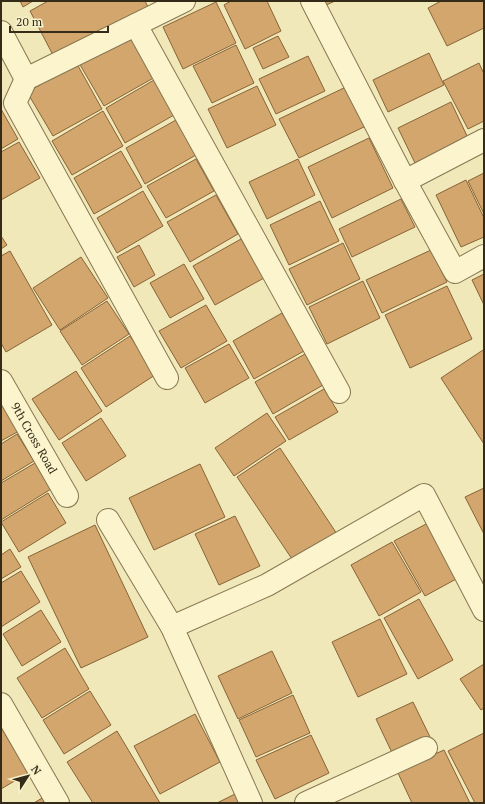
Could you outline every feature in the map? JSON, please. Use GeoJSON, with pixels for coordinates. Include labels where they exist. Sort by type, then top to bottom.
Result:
{"type":"FeatureCollection","features":[{"type":"Feature","properties":{"kind":"street"},"geometry":{"type":"LineString","coordinates":[[312,1],[405,181],[455,272],[484,256]]}},
{"type":"Feature","properties":{"kind":"street"},"geometry":{"type":"LineString","coordinates":[[167,378],[15,103],[26,79],[136,25],[173,3]]}},
{"type":"Feature","properties":{"kind":"street"},"geometry":{"type":"LineString","coordinates":[[136,25],[339,392]]}},
{"type":"Feature","properties":{"kind":"street"},"geometry":{"type":"LineString","coordinates":[[1,32],[26,79]]}},
{"type":"Feature","properties":{"kind":"street"},"geometry":{"type":"LineString","coordinates":[[405,181],[484,140]]}},
{"type":"Feature","properties":{"kind":"street","name":"9th Cross Road"},"geometry":{"type":"LineString","coordinates":[[1,381],[67,496]]}},
{"type":"Feature","properties":{"kind":"street"},"geometry":{"type":"LineString","coordinates":[[172,627],[267,584],[424,495],[484,610]]}},
{"type":"Feature","properties":{"kind":"street"},"geometry":{"type":"LineString","coordinates":[[108,520],[172,627],[251,803]]}},
{"type":"Feature","properties":{"kind":"street"},"geometry":{"type":"LineString","coordinates":[[1,704],[58,803]]}},
{"type":"Feature","properties":{"kind":"street"},"geometry":{"type":"LineString","coordinates":[[306,803],[426,748]]}},
{"type":"Feature","properties":{"kind":"building"},"geometry":{"type":"Polygon","coordinates":[[[20,1],[33,1],[23,7],[20,1]]]}},
{"type":"Feature","properties":{"kind":"building"},"geometry":{"type":"Polygon","coordinates":[[[48,1],[145,1],[148,7],[54,57],[30,11],[48,1]]]}},
{"type":"Feature","properties":{"kind":"building"},"geometry":{"type":"Polygon","coordinates":[[[231,1],[267,1],[281,31],[245,49],[224,5],[231,1]]]}},
{"type":"Feature","properties":{"kind":"building"},"geometry":{"type":"Polygon","coordinates":[[[319,1],[335,1],[322,7],[319,1]]]}},
{"type":"Feature","properties":{"kind":"building"},"geometry":{"type":"Polygon","coordinates":[[[441,1],[484,1],[484,28],[447,46],[428,8],[441,1]]]}},
{"type":"Feature","properties":{"kind":"building"},"geometry":{"type":"Polygon","coordinates":[[[216,2],[236,43],[183,69],[163,27],[216,2]]]}},
{"type":"Feature","properties":{"kind":"building"},"geometry":{"type":"Polygon","coordinates":[[[132,33],[157,76],[104,106],[79,63],[132,33]]]}},
{"type":"Feature","properties":{"kind":"building"},"geometry":{"type":"Polygon","coordinates":[[[278,36],[289,57],[263,69],[253,48],[278,36]]]}},
{"type":"Feature","properties":{"kind":"building"},"geometry":{"type":"Polygon","coordinates":[[[236,45],[254,83],[212,103],[193,66],[236,45]]]}},
{"type":"Feature","properties":{"kind":"building"},"geometry":{"type":"Polygon","coordinates":[[[429,53],[444,85],[388,112],[373,80],[429,53]]]}},
{"type":"Feature","properties":{"kind":"building"},"geometry":{"type":"Polygon","coordinates":[[[308,56],[325,91],[276,114],[259,79],[308,56]]]}},
{"type":"Feature","properties":{"kind":"building"},"geometry":{"type":"Polygon","coordinates":[[[479,63],[484,74],[484,121],[468,129],[443,81],[479,63]]]}},
{"type":"Feature","properties":{"kind":"building"},"geometry":{"type":"Polygon","coordinates":[[[77,64],[102,109],[53,136],[27,92],[77,64]]]}},
{"type":"Feature","properties":{"kind":"building"},"geometry":{"type":"Polygon","coordinates":[[[154,80],[174,115],[125,143],[106,108],[154,80]]]}},
{"type":"Feature","properties":{"kind":"building"},"geometry":{"type":"Polygon","coordinates":[[[257,86],[276,125],[227,148],[208,109],[257,86]]]}},
{"type":"Feature","properties":{"kind":"building"},"geometry":{"type":"Polygon","coordinates":[[[348,86],[366,126],[299,158],[279,119],[348,86]]]}},
{"type":"Feature","properties":{"kind":"building"},"geometry":{"type":"Polygon","coordinates":[[[451,102],[468,138],[415,163],[398,128],[451,102]]]}},
{"type":"Feature","properties":{"kind":"building"},"geometry":{"type":"Polygon","coordinates":[[[1,109],[18,139],[1,149],[1,109]]]}},
{"type":"Feature","properties":{"kind":"building"},"geometry":{"type":"Polygon","coordinates":[[[103,111],[123,146],[72,175],[52,141],[103,111]]]}},
{"type":"Feature","properties":{"kind":"building"},"geometry":{"type":"Polygon","coordinates":[[[176,120],[196,155],[145,184],[126,148],[176,120]]]}},
{"type":"Feature","properties":{"kind":"building"},"geometry":{"type":"Polygon","coordinates":[[[369,138],[393,188],[332,218],[308,167],[369,138]]]}},
{"type":"Feature","properties":{"kind":"building"},"geometry":{"type":"Polygon","coordinates":[[[19,142],[40,178],[1,200],[1,152],[19,142]]]}},
{"type":"Feature","properties":{"kind":"building"},"geometry":{"type":"Polygon","coordinates":[[[121,151],[142,187],[94,214],[74,178],[121,151]]]}},
{"type":"Feature","properties":{"kind":"building"},"geometry":{"type":"Polygon","coordinates":[[[196,159],[214,191],[166,218],[147,186],[196,159]]]}},
{"type":"Feature","properties":{"kind":"building"},"geometry":{"type":"Polygon","coordinates":[[[298,159],[315,195],[267,219],[249,182],[298,159]]]}},
{"type":"Feature","properties":{"kind":"building"},"geometry":{"type":"Polygon","coordinates":[[[484,173],[484,214],[468,181],[484,173]]]}},
{"type":"Feature","properties":{"kind":"building"},"geometry":{"type":"Polygon","coordinates":[[[466,180],[484,218],[484,237],[461,247],[436,195],[466,180]]]}},
{"type":"Feature","properties":{"kind":"building"},"geometry":{"type":"Polygon","coordinates":[[[143,191],[163,226],[117,253],[97,218],[143,191]]]}},
{"type":"Feature","properties":{"kind":"building"},"geometry":{"type":"Polygon","coordinates":[[[216,195],[238,234],[190,262],[167,222],[216,195]]]}},
{"type":"Feature","properties":{"kind":"building"},"geometry":{"type":"Polygon","coordinates":[[[401,199],[415,227],[352,257],[339,229],[401,199]]]}},
{"type":"Feature","properties":{"kind":"building"},"geometry":{"type":"Polygon","coordinates":[[[320,201],[339,241],[289,265],[270,225],[320,201]]]}},
{"type":"Feature","properties":{"kind":"building"},"geometry":{"type":"Polygon","coordinates":[[[1,236],[7,245],[1,249],[1,236]]]}},
{"type":"Feature","properties":{"kind":"building"},"geometry":{"type":"Polygon","coordinates":[[[241,239],[264,278],[215,305],[193,266],[241,239]]]}},
{"type":"Feature","properties":{"kind":"building"},"geometry":{"type":"Polygon","coordinates":[[[343,243],[360,279],[307,305],[289,269],[343,243]]]}},
{"type":"Feature","properties":{"kind":"building"},"geometry":{"type":"Polygon","coordinates":[[[139,245],[155,275],[134,287],[117,257],[139,245]]]}},
{"type":"Feature","properties":{"kind":"building"},"geometry":{"type":"Polygon","coordinates":[[[431,250],[447,282],[382,313],[366,280],[431,250]]]}},
{"type":"Feature","properties":{"kind":"building"},"geometry":{"type":"Polygon","coordinates":[[[10,251],[52,325],[6,352],[1,343],[1,256],[10,251]]]}},
{"type":"Feature","properties":{"kind":"building"},"geometry":{"type":"Polygon","coordinates":[[[81,257],[108,298],[60,330],[33,288],[81,257]]]}},
{"type":"Feature","properties":{"kind":"building"},"geometry":{"type":"Polygon","coordinates":[[[184,264],[204,299],[170,318],[150,283],[184,264]]]}},
{"type":"Feature","properties":{"kind":"building"},"geometry":{"type":"Polygon","coordinates":[[[484,274],[484,305],[472,280],[484,274]]]}},
{"type":"Feature","properties":{"kind":"building"},"geometry":{"type":"Polygon","coordinates":[[[363,281],[380,318],[327,344],[309,307],[363,281]]]}},
{"type":"Feature","properties":{"kind":"building"},"geometry":{"type":"Polygon","coordinates":[[[447,286],[472,339],[410,368],[385,315],[447,286]]]}},
{"type":"Feature","properties":{"kind":"building"},"geometry":{"type":"Polygon","coordinates":[[[107,301],[129,334],[82,365],[60,331],[107,301]]]}},
{"type":"Feature","properties":{"kind":"building"},"geometry":{"type":"Polygon","coordinates":[[[206,305],[227,341],[181,368],[159,331],[206,305]]]}},
{"type":"Feature","properties":{"kind":"building"},"geometry":{"type":"Polygon","coordinates":[[[282,313],[304,351],[254,379],[233,341],[282,313]]]}},
{"type":"Feature","properties":{"kind":"building"},"geometry":{"type":"Polygon","coordinates":[[[130,336],[155,375],[106,407],[81,368],[130,336]]]}},
{"type":"Feature","properties":{"kind":"building"},"geometry":{"type":"Polygon","coordinates":[[[229,344],[249,378],[205,403],[185,368],[229,344]]]}},
{"type":"Feature","properties":{"kind":"building"},"geometry":{"type":"Polygon","coordinates":[[[483,350],[484,351],[484,444],[441,378],[483,350]]]}},
{"type":"Feature","properties":{"kind":"building"},"geometry":{"type":"Polygon","coordinates":[[[305,354],[323,385],[273,414],[255,382],[305,354]]]}},
{"type":"Feature","properties":{"kind":"building"},"geometry":{"type":"Polygon","coordinates":[[[76,371],[102,411],[59,440],[32,399],[76,371]]]}},
{"type":"Feature","properties":{"kind":"building"},"geometry":{"type":"Polygon","coordinates":[[[324,389],[338,412],[289,440],[275,417],[324,389]]]}},
{"type":"Feature","properties":{"kind":"building"},"geometry":{"type":"Polygon","coordinates":[[[1,403],[19,431],[1,441],[1,403]]]}},
{"type":"Feature","properties":{"kind":"building"},"geometry":{"type":"Polygon","coordinates":[[[267,413],[286,441],[234,476],[215,448],[267,413]]]}},
{"type":"Feature","properties":{"kind":"building"},"geometry":{"type":"Polygon","coordinates":[[[101,418],[126,456],[86,481],[62,443],[101,418]]]}},
{"type":"Feature","properties":{"kind":"building"},"geometry":{"type":"Polygon","coordinates":[[[17,434],[34,461],[1,481],[1,444],[17,434]]]}},
{"type":"Feature","properties":{"kind":"building"},"geometry":{"type":"Polygon","coordinates":[[[280,448],[337,534],[294,562],[237,477],[280,448]]]}},
{"type":"Feature","properties":{"kind":"building"},"geometry":{"type":"Polygon","coordinates":[[[35,463],[51,489],[1,520],[1,483],[35,463]]]}},
{"type":"Feature","properties":{"kind":"building"},"geometry":{"type":"Polygon","coordinates":[[[200,464],[225,517],[154,550],[129,498],[200,464]]]}},
{"type":"Feature","properties":{"kind":"building"},"geometry":{"type":"Polygon","coordinates":[[[484,488],[484,534],[465,497],[484,488]]]}},
{"type":"Feature","properties":{"kind":"building"},"geometry":{"type":"Polygon","coordinates":[[[48,493],[66,523],[19,552],[1,522],[48,493]]]}},
{"type":"Feature","properties":{"kind":"building"},"geometry":{"type":"Polygon","coordinates":[[[235,516],[260,566],[219,585],[195,534],[235,516]]]}},
{"type":"Feature","properties":{"kind":"building"},"geometry":{"type":"Polygon","coordinates":[[[428,523],[458,578],[425,596],[394,541],[428,523]]]}},
{"type":"Feature","properties":{"kind":"building"},"geometry":{"type":"Polygon","coordinates":[[[95,525],[148,637],[81,668],[28,557],[95,525]]]}},
{"type":"Feature","properties":{"kind":"building"},"geometry":{"type":"Polygon","coordinates":[[[392,542],[421,592],[379,616],[351,565],[392,542]]]}},
{"type":"Feature","properties":{"kind":"building"},"geometry":{"type":"Polygon","coordinates":[[[10,549],[21,567],[1,579],[1,555],[10,549]]]}},
{"type":"Feature","properties":{"kind":"building"},"geometry":{"type":"Polygon","coordinates":[[[21,571],[40,602],[1,627],[1,583],[21,571]]]}},
{"type":"Feature","properties":{"kind":"building"},"geometry":{"type":"Polygon","coordinates":[[[419,599],[453,660],[418,679],[384,618],[419,599]]]}},
{"type":"Feature","properties":{"kind":"building"},"geometry":{"type":"Polygon","coordinates":[[[41,610],[61,642],[22,666],[3,634],[41,610]]]}},
{"type":"Feature","properties":{"kind":"building"},"geometry":{"type":"Polygon","coordinates":[[[380,619],[407,674],[358,697],[332,642],[380,619]]]}},
{"type":"Feature","properties":{"kind":"building"},"geometry":{"type":"Polygon","coordinates":[[[65,648],[89,689],[42,718],[17,678],[65,648]]]}},
{"type":"Feature","properties":{"kind":"building"},"geometry":{"type":"Polygon","coordinates":[[[272,651],[292,693],[238,719],[218,676],[272,651]]]}},
{"type":"Feature","properties":{"kind":"building"},"geometry":{"type":"Polygon","coordinates":[[[484,664],[484,708],[481,710],[460,679],[484,664]]]}},
{"type":"Feature","properties":{"kind":"building"},"geometry":{"type":"Polygon","coordinates":[[[90,691],[111,725],[64,754],[43,720],[90,691]]]}},
{"type":"Feature","properties":{"kind":"building"},"geometry":{"type":"Polygon","coordinates":[[[293,695],[310,733],[256,757],[239,720],[293,695]]]}},
{"type":"Feature","properties":{"kind":"building"},"geometry":{"type":"Polygon","coordinates":[[[413,702],[432,741],[395,759],[376,719],[413,702]]]}},
{"type":"Feature","properties":{"kind":"building"},"geometry":{"type":"Polygon","coordinates":[[[195,714],[220,762],[160,794],[134,746],[195,714]]]}},
{"type":"Feature","properties":{"kind":"building"},"geometry":{"type":"Polygon","coordinates":[[[1,727],[28,773],[1,789],[1,727]]]}},
{"type":"Feature","properties":{"kind":"building"},"geometry":{"type":"Polygon","coordinates":[[[117,731],[160,803],[93,803],[67,762],[117,731]]]}},
{"type":"Feature","properties":{"kind":"building"},"geometry":{"type":"Polygon","coordinates":[[[484,733],[484,803],[475,803],[448,751],[484,733]]]}},
{"type":"Feature","properties":{"kind":"building"},"geometry":{"type":"Polygon","coordinates":[[[311,735],[329,773],[275,799],[256,760],[311,735]]]}},
{"type":"Feature","properties":{"kind":"building"},"geometry":{"type":"Polygon","coordinates":[[[444,750],[470,803],[412,803],[397,771],[444,750]]]}},
{"type":"Feature","properties":{"kind":"building"},"geometry":{"type":"Polygon","coordinates":[[[235,794],[239,803],[217,803],[235,794]]]}},
{"type":"Feature","properties":{"kind":"building"},"geometry":{"type":"Polygon","coordinates":[[[42,798],[45,803],[34,803],[42,798]]]}}]}
